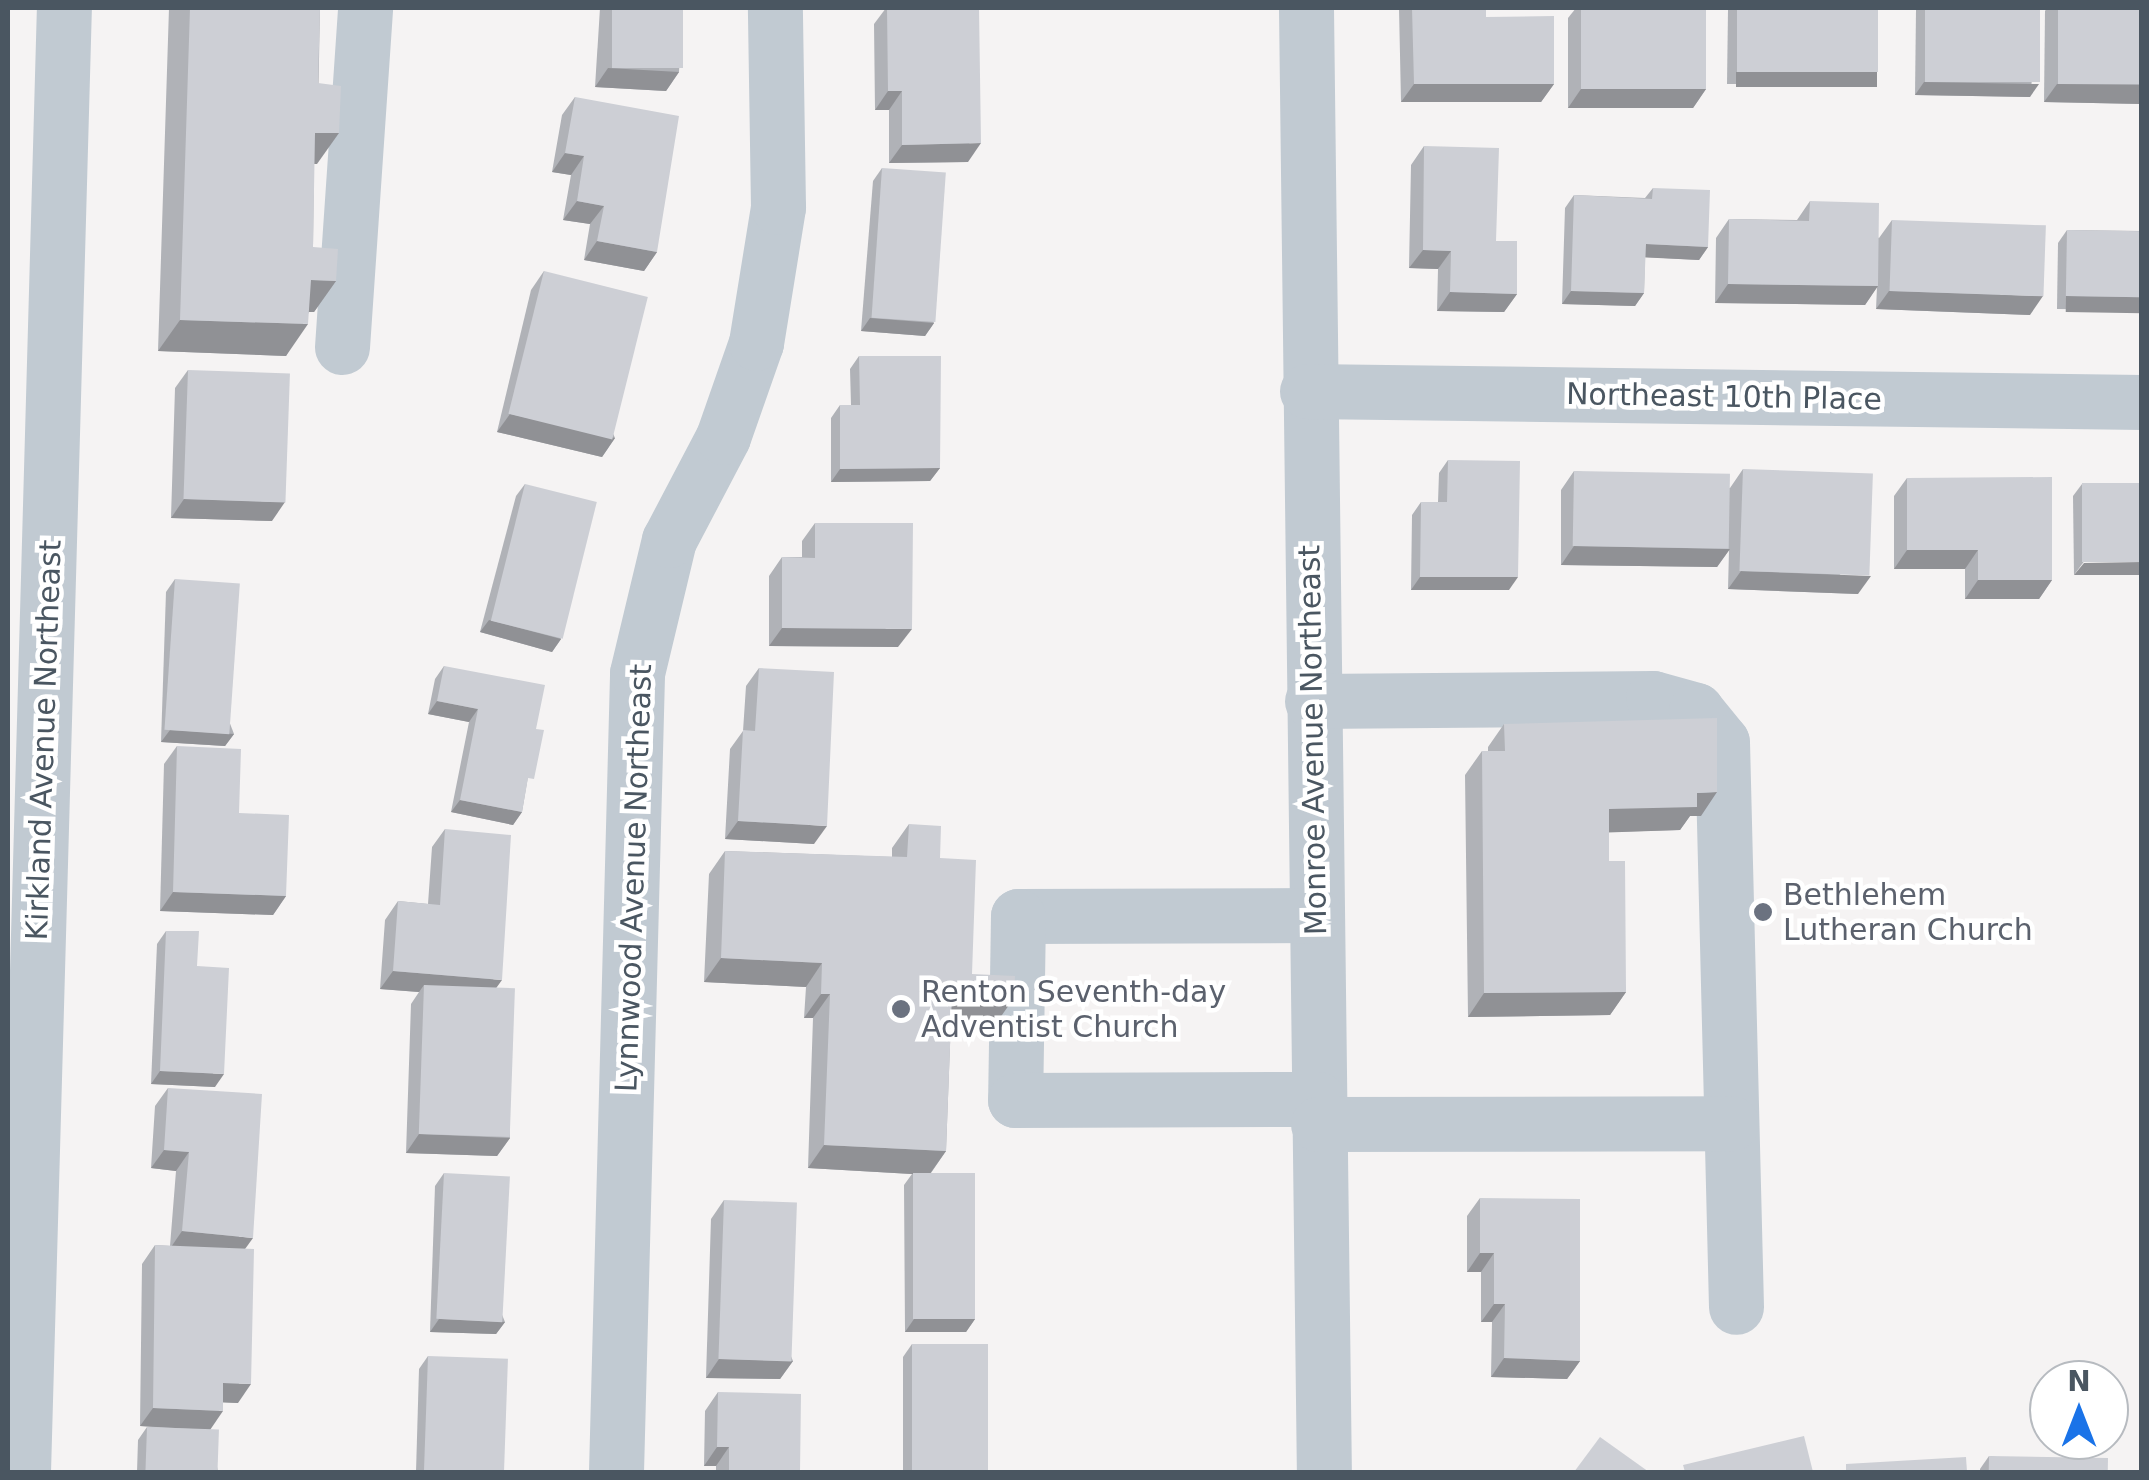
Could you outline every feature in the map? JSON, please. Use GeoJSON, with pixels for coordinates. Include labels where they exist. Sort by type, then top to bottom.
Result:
{"type":"FeatureCollection","features":[{"type":"Feature","properties":{"kind":"street","name":"Kirkland Avenue Northeast"},"geometry":{"type":"LineString","coordinates":[[18,1467],[64,8]]}},
{"type":"Feature","properties":{"kind":"street"},"geometry":{"type":"LineString","coordinates":[[342,348],[364,8]]}},
{"type":"Feature","properties":{"kind":"street","name":"Lynnwood Avenue Northeast"},"geometry":{"type":"LineString","coordinates":[[616,1472],[638,673],[670,540],[723,437],[756,342],[778,206],[774,8]]}},
{"type":"Feature","properties":{"kind":"street","name":"Monroe Avenue Northeast"},"geometry":{"type":"LineString","coordinates":[[1306,8],[1324,1472]]}},
{"type":"Feature","properties":{"kind":"street","name":"Northeast 10th Place"},"geometry":{"type":"LineString","coordinates":[[1308,391],[2142,402]]}},
{"type":"Feature","properties":{"kind":"street"},"geometry":{"type":"LineString","coordinates":[[1312,701],[1653,698],[1696,710],[1722,742],[1736,1307]]}},
{"type":"Feature","properties":{"kind":"street"},"geometry":{"type":"LineString","coordinates":[[1315,915],[1018,916],[1016,1100],[1731,1123]]}},
{"type":"Feature","properties":{"kind":"building"},"geometry":{"type":"Polygon","coordinates":[[[190,8],[320,8],[318,83],[341,86],[339,133],[315,133],[313,247],[338,249],[336,281],[311,280],[308,324],[180,320],[190,8]]]}},
{"type":"Feature","properties":{"kind":"building"},"geometry":{"type":"Polygon","coordinates":[[[612,8],[683,8],[683,68],[612,68],[612,8]]]}},
{"type":"Feature","properties":{"kind":"building"},"geometry":{"type":"Polygon","coordinates":[[[887,8],[979,8],[981,143],[902,145],[902,91],[888,91],[887,8]]]}},
{"type":"Feature","properties":{"kind":"building"},"geometry":{"type":"Polygon","coordinates":[[[1412,8],[1486,8],[1486,17],[1554,16],[1554,84],[1414,84],[1412,8]]]}},
{"type":"Feature","properties":{"kind":"building"},"geometry":{"type":"Polygon","coordinates":[[[1581,8],[1706,8],[1706,89],[1581,89],[1581,8]]]}},
{"type":"Feature","properties":{"kind":"building"},"geometry":{"type":"Polygon","coordinates":[[[1737,8],[1878,8],[1878,72],[1737,72],[1737,8]]]}},
{"type":"Feature","properties":{"kind":"building"},"geometry":{"type":"Polygon","coordinates":[[[1925,8],[2040,8],[2040,82],[1925,82],[1925,8]]]}},
{"type":"Feature","properties":{"kind":"building"},"geometry":{"type":"Polygon","coordinates":[[[2058,8],[2142,8],[2142,84],[2058,84],[2058,8]]]}},
{"type":"Feature","properties":{"kind":"building"},"geometry":{"type":"Polygon","coordinates":[[[575,97],[679,116],[657,252],[597,241],[604,206],[577,201],[584,156],[565,153],[575,97]]]}},
{"type":"Feature","properties":{"kind":"building"},"geometry":{"type":"Polygon","coordinates":[[[1424,146],[1499,148],[1496,241],[1517,241],[1517,294],[1450,292],[1451,251],[1423,250],[1424,146]]]}},
{"type":"Feature","properties":{"kind":"building"},"geometry":{"type":"Polygon","coordinates":[[[882,168],[946,172],[935,322],[872,318],[882,168]]]}},
{"type":"Feature","properties":{"kind":"building"},"geometry":{"type":"Polygon","coordinates":[[[1653,188],[1710,190],[1708,247],[1646,244],[1644,293],[1571,291],[1574,195],[1652,199],[1653,188]]]}},
{"type":"Feature","properties":{"kind":"building"},"geometry":{"type":"Polygon","coordinates":[[[1810,201],[1879,203],[1878,286],[1728,284],[1729,219],[1809,221],[1810,201]]]}},
{"type":"Feature","properties":{"kind":"building"},"geometry":{"type":"Polygon","coordinates":[[[1892,220],[2046,225],[2043,296],[1890,291],[1892,220]]]}},
{"type":"Feature","properties":{"kind":"building"},"geometry":{"type":"Polygon","coordinates":[[[2067,230],[2142,231],[2141,297],[2066,296],[2067,230]]]}},
{"type":"Feature","properties":{"kind":"building"},"geometry":{"type":"Polygon","coordinates":[[[544,271],[648,297],[612,440],[508,414],[544,271]]]}},
{"type":"Feature","properties":{"kind":"building"},"geometry":{"type":"Polygon","coordinates":[[[859,356],[941,356],[940,468],[840,469],[840,405],[860,405],[859,356]]]}},
{"type":"Feature","properties":{"kind":"building"},"geometry":{"type":"Polygon","coordinates":[[[188,370],[290,374],[285,502],[183,499],[188,370]]]}},
{"type":"Feature","properties":{"kind":"building"},"geometry":{"type":"Polygon","coordinates":[[[1448,460],[1520,461],[1518,577],[1420,577],[1421,502],[1447,502],[1448,460]]]}},
{"type":"Feature","properties":{"kind":"building"},"geometry":{"type":"Polygon","coordinates":[[[1743,469],[1873,474],[1869,575],[1739,571],[1743,469]]]}},
{"type":"Feature","properties":{"kind":"building"},"geometry":{"type":"Polygon","coordinates":[[[1574,471],[1730,474],[1729,549],[1573,546],[1574,471]]]}},
{"type":"Feature","properties":{"kind":"building"},"geometry":{"type":"Polygon","coordinates":[[[2052,477],[2052,580],[1978,580],[1978,550],[1907,550],[1907,478],[2052,477]]]}},
{"type":"Feature","properties":{"kind":"building"},"geometry":{"type":"Polygon","coordinates":[[[2082,483],[2142,483],[2142,562],[2082,562],[2082,483]]]}},
{"type":"Feature","properties":{"kind":"building"},"geometry":{"type":"Polygon","coordinates":[[[525,484],[597,502],[563,639],[491,621],[525,484]]]}},
{"type":"Feature","properties":{"kind":"building"},"geometry":{"type":"Polygon","coordinates":[[[815,523],[913,523],[912,629],[782,628],[782,557],[815,558],[815,523]]]}},
{"type":"Feature","properties":{"kind":"building"},"geometry":{"type":"Polygon","coordinates":[[[175,579],[240,584],[229,734],[164,730],[175,579]]]}},
{"type":"Feature","properties":{"kind":"building"},"geometry":{"type":"Polygon","coordinates":[[[444,666],[545,685],[536,729],[544,730],[534,779],[528,778],[522,812],[460,800],[478,709],[437,701],[444,666]]]}},
{"type":"Feature","properties":{"kind":"building"},"geometry":{"type":"Polygon","coordinates":[[[759,668],[834,672],[827,826],[738,821],[743,730],[755,731],[759,668]]]}},
{"type":"Feature","properties":{"kind":"building"},"geometry":{"type":"Polygon","coordinates":[[[1717,718],[1717,792],[1697,793],[1697,807],[1609,809],[1609,861],[1625,861],[1626,992],[1484,993],[1482,751],[1505,751],[1504,724],[1717,718]]]}},
{"type":"Feature","properties":{"kind":"building"},"geometry":{"type":"Polygon","coordinates":[[[177,746],[241,749],[239,813],[289,815],[286,896],[173,892],[177,746]]]}},
{"type":"Feature","properties":{"kind":"building","name":"Renton Seventh-day Adventist Church"},"geometry":{"type":"Polygon","coordinates":[[[909,824],[941,826],[940,858],[976,860],[972,974],[1015,976],[1014,998],[952,995],[946,1151],[824,1145],[830,994],[821,994],[822,963],[721,958],[725,851],[907,857],[909,824]]]}},
{"type":"Feature","properties":{"kind":"building"},"geometry":{"type":"Polygon","coordinates":[[[445,829],[511,835],[502,980],[393,971],[398,901],[440,905],[445,829]]]}},
{"type":"Feature","properties":{"kind":"building"},"geometry":{"type":"Polygon","coordinates":[[[166,931],[199,931],[197,966],[229,968],[224,1074],[160,1071],[166,931]]]}},
{"type":"Feature","properties":{"kind":"building"},"geometry":{"type":"Polygon","coordinates":[[[424,985],[515,988],[510,1137],[419,1134],[424,985]]]}},
{"type":"Feature","properties":{"kind":"building"},"geometry":{"type":"Polygon","coordinates":[[[168,1088],[262,1094],[253,1238],[182,1231],[189,1152],[164,1150],[168,1088]]]}},
{"type":"Feature","properties":{"kind":"building"},"geometry":{"type":"Polygon","coordinates":[[[444,1173],[510,1176],[502,1322],[436,1319],[444,1173]]]}},
{"type":"Feature","properties":{"kind":"building"},"geometry":{"type":"Polygon","coordinates":[[[913,1173],[975,1173],[975,1319],[913,1319],[913,1173]]]}},
{"type":"Feature","properties":{"kind":"building"},"geometry":{"type":"Polygon","coordinates":[[[1480,1198],[1580,1199],[1580,1361],[1504,1358],[1505,1304],[1494,1304],[1494,1253],[1480,1253],[1480,1198]]]}},
{"type":"Feature","properties":{"kind":"building"},"geometry":{"type":"Polygon","coordinates":[[[724,1200],[797,1203],[791,1361],[718,1359],[724,1200]]]}},
{"type":"Feature","properties":{"kind":"building"},"geometry":{"type":"Polygon","coordinates":[[[155,1245],[254,1249],[251,1384],[223,1383],[223,1411],[153,1408],[155,1245]]]}},
{"type":"Feature","properties":{"kind":"building"},"geometry":{"type":"Polygon","coordinates":[[[912,1344],[988,1344],[988,1472],[912,1472],[912,1344]]]}},
{"type":"Feature","properties":{"kind":"building"},"geometry":{"type":"Polygon","coordinates":[[[428,1356],[508,1359],[504,1472],[424,1472],[428,1356]]]}},
{"type":"Feature","properties":{"kind":"building"},"geometry":{"type":"Polygon","coordinates":[[[718,1392],[801,1394],[800,1472],[729,1472],[729,1447],[717,1447],[718,1392]]]}},
{"type":"Feature","properties":{"kind":"building"},"geometry":{"type":"Polygon","coordinates":[[[147,1427],[219,1430],[217,1472],[145,1472],[147,1427]]]}},
{"type":"Feature","properties":{"kind":"building"},"geometry":{"type":"Polygon","coordinates":[[[1804,1436],[1813,1472],[1685,1472],[1683,1465],[1804,1436]]]}},
{"type":"Feature","properties":{"kind":"building"},"geometry":{"type":"Polygon","coordinates":[[[1600,1437],[1649,1472],[1574,1472],[1600,1437]]]}},
{"type":"Feature","properties":{"kind":"building"},"geometry":{"type":"Polygon","coordinates":[[[1989,1456],[2108,1460],[2108,1472],[1989,1472],[1989,1456]]]}},
{"type":"Feature","properties":{"kind":"building"},"geometry":{"type":"Polygon","coordinates":[[[1966,1457],[1967,1472],[1846,1472],[1846,1464],[1966,1457]]]}},
{"type":"Feature","properties":{"kind":"place","name":"Bethlehem Lutheran Church"},"geometry":{"type":"Point","coordinates":[1763,912]}},
{"type":"Feature","properties":{"kind":"place","name":"Renton Seventh-day Adventist Church"},"geometry":{"type":"Point","coordinates":[901,1009]}}]}
